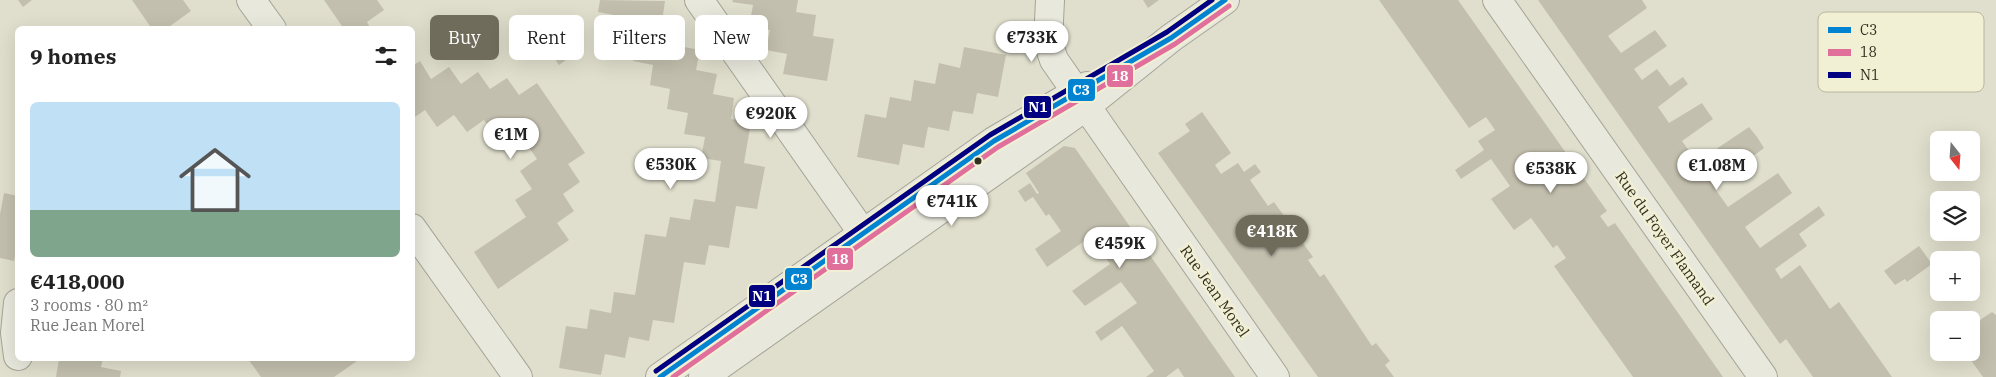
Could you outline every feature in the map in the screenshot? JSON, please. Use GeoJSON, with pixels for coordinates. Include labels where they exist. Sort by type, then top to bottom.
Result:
{"type":"FeatureCollection","features":[{"type":"Feature","properties":{"kind":"street"},"geometry":{"type":"LineString","coordinates":[[251,0],[270,26]]}},
{"type":"Feature","properties":{"kind":"street"},"geometry":{"type":"LineString","coordinates":[[699,0],[870,244]]}},
{"type":"Feature","properties":{"kind":"street","name":"Rue Jean Morel"},"geometry":{"type":"LineString","coordinates":[[1050,0],[1049,46],[1054,60],[1080,100],[1275,377]]}},
{"type":"Feature","properties":{"kind":"street"},"geometry":{"type":"LineString","coordinates":[[660,377],[870,244],[1225,0]]}},
{"type":"Feature","properties":{"kind":"street","name":"Rue du Foyer Flamand"},"geometry":{"type":"LineString","coordinates":[[1498,0],[1763,377]]}},
{"type":"Feature","properties":{"kind":"street"},"geometry":{"type":"LineString","coordinates":[[415,232],[518,377]]}},
{"type":"Feature","properties":{"kind":"street"},"geometry":{"type":"LineString","coordinates":[[703,377],[870,244]]}},
{"type":"Feature","properties":{"kind":"street"},"geometry":{"type":"LineString","coordinates":[[19,361],[24,377]]}},
{"type":"Feature","properties":{"kind":"building"},"geometry":{"type":"Polygon","coordinates":[[[18,0],[32,0],[23,7],[18,0]]]}},
{"type":"Feature","properties":{"kind":"building"},"geometry":{"type":"Polygon","coordinates":[[[132,0],[183,0],[191,11],[170,26],[150,26],[132,0]]]}},
{"type":"Feature","properties":{"kind":"building"},"geometry":{"type":"Polygon","coordinates":[[[324,0],[377,0],[384,10],[367,22],[369,26],[342,26],[324,0]]]}},
{"type":"Feature","properties":{"kind":"building"},"geometry":{"type":"Polygon","coordinates":[[[600,0],[665,1],[663,15],[614,15],[598,12],[600,0]]]}},
{"type":"Feature","properties":{"kind":"building"},"geometry":{"type":"Polygon","coordinates":[[[733,0],[798,0],[796,12],[816,15],[813,36],[834,39],[827,81],[783,74],[787,54],[768,50],[770,30],[768,30],[768,15],[751,15],[753,5],[732,2],[733,0]]]}},
{"type":"Feature","properties":{"kind":"building"},"geometry":{"type":"Polygon","coordinates":[[[1143,0],[1159,0],[1148,8],[1143,0]]]}},
{"type":"Feature","properties":{"kind":"building"},"geometry":{"type":"Polygon","coordinates":[[[1379,0],[1458,0],[1607,211],[1600,216],[1608,227],[1615,223],[1723,377],[1633,377],[1554,266],[1566,258],[1557,245],[1553,248],[1531,218],[1514,230],[1491,199],[1510,186],[1491,159],[1461,179],[1455,170],[1484,150],[1478,141],[1495,130],[1486,117],[1469,128],[1379,0]]]}},
{"type":"Feature","properties":{"kind":"building"},"geometry":{"type":"Polygon","coordinates":[[[1538,0],[1642,0],[1647,8],[1608,36],[1621,53],[1655,30],[1667,46],[1634,69],[1642,80],[1657,69],[1670,86],[1683,77],[1688,84],[1658,107],[1669,123],[1702,103],[1713,119],[1682,141],[1697,162],[1749,127],[1757,137],[1764,148],[1713,186],[1728,207],[1778,173],[1792,193],[1745,227],[1760,248],[1819,206],[1825,215],[1799,234],[1807,246],[1775,269],[1781,279],[1800,265],[1830,309],[1839,302],[1892,377],[1813,377],[1786,339],[1780,344],[1538,0]]]}},
{"type":"Feature","properties":{"kind":"building"},"geometry":{"type":"Polygon","coordinates":[[[685,47],[695,49],[695,60],[698,60],[696,70],[717,74],[713,94],[734,98],[731,119],[751,122],[744,163],[765,167],[757,209],[736,206],[729,248],[709,245],[705,265],[684,262],[674,323],[653,320],[649,341],[629,337],[625,358],[605,354],[601,375],[559,368],[566,326],[587,329],[590,309],[611,313],[614,292],[635,295],[645,234],[666,237],[670,217],[690,220],[694,199],[715,202],[721,161],[701,158],[705,137],[684,134],[688,113],[667,109],[670,89],[650,85],[653,65],[633,61],[685,60],[685,47]]]}},
{"type":"Feature","properties":{"kind":"building"},"geometry":{"type":"Polygon","coordinates":[[[964,47],[1006,55],[998,97],[977,93],[973,114],[953,111],[949,131],[928,127],[924,148],[903,144],[899,165],[857,157],[865,114],[886,118],[890,97],[911,101],[914,80],[935,84],[939,63],[960,68],[964,47]]]}},
{"type":"Feature","properties":{"kind":"building"},"geometry":{"type":"Polygon","coordinates":[[[555,60],[566,60],[559,65],[555,60]]]}},
{"type":"Feature","properties":{"kind":"building"},"geometry":{"type":"Polygon","coordinates":[[[420,61],[431,79],[449,67],[461,84],[478,72],[490,89],[507,78],[519,95],[537,83],[585,153],[568,164],[580,182],[563,194],[574,211],[557,223],[569,240],[498,289],[474,252],[526,217],[515,200],[532,189],[520,171],[537,159],[513,125],[496,137],[484,120],[467,132],[454,115],[437,127],[425,110],[415,117],[415,64],[420,61]]]}},
{"type":"Feature","properties":{"kind":"building"},"geometry":{"type":"Polygon","coordinates":[[[1202,112],[1231,153],[1215,165],[1221,174],[1238,163],[1244,172],[1255,164],[1261,172],[1250,180],[1268,206],[1274,202],[1287,220],[1282,224],[1295,242],[1300,239],[1313,257],[1308,260],[1320,277],[1324,274],[1372,346],[1376,343],[1390,361],[1385,365],[1394,377],[1318,377],[1158,153],[1190,131],[1185,124],[1202,112]]]}},
{"type":"Feature","properties":{"kind":"building"},"geometry":{"type":"Polygon","coordinates":[[[1064,146],[1075,148],[1235,377],[1184,377],[1178,368],[1166,377],[1146,377],[1154,371],[1122,326],[1101,341],[1095,332],[1137,303],[1121,282],[1085,306],[1072,291],[1110,264],[1102,253],[1098,256],[1086,240],[1047,267],[1035,249],[1061,231],[1049,214],[1046,216],[1033,197],[1025,202],[1018,191],[1030,183],[1037,194],[1039,193],[1026,173],[1064,146]]]}},
{"type":"Feature","properties":{"kind":"building"},"geometry":{"type":"Polygon","coordinates":[[[4,193],[15,195],[14,261],[0,258],[0,214],[4,193]]]}},
{"type":"Feature","properties":{"kind":"building"},"geometry":{"type":"Polygon","coordinates":[[[1919,246],[1930,261],[1930,265],[1907,282],[1905,279],[1895,285],[1884,271],[1919,246]]]}},
{"type":"Feature","properties":{"kind":"building"},"geometry":{"type":"Polygon","coordinates":[[[1992,312],[1996,315],[1996,377],[1983,377],[1971,361],[1980,361],[1980,320],[1992,312]]]}},
{"type":"Feature","properties":{"kind":"building"},"geometry":{"type":"Polygon","coordinates":[[[59,361],[102,361],[101,367],[121,371],[120,377],[56,377],[59,361]]]}},
{"type":"Feature","properties":{"kind":"building"},"geometry":{"type":"Polygon","coordinates":[[[249,361],[357,361],[334,377],[261,377],[249,361]]]}},
{"type":"Feature","properties":{"kind":"transit line","name":"N1"},"geometry":{"type":"LineString","coordinates":[[656,371],[990,135],[1167,32],[1212,0]]}},
{"type":"Feature","properties":{"kind":"transit line","name":"C3"},"geometry":{"type":"LineString","coordinates":[[660,377],[994,141],[1171,38],[1225,0]]}},
{"type":"Feature","properties":{"kind":"transit line","name":"18"},"geometry":{"type":"LineString","coordinates":[[673,377],[998,147],[1175,44],[1229,6]]}}]}
